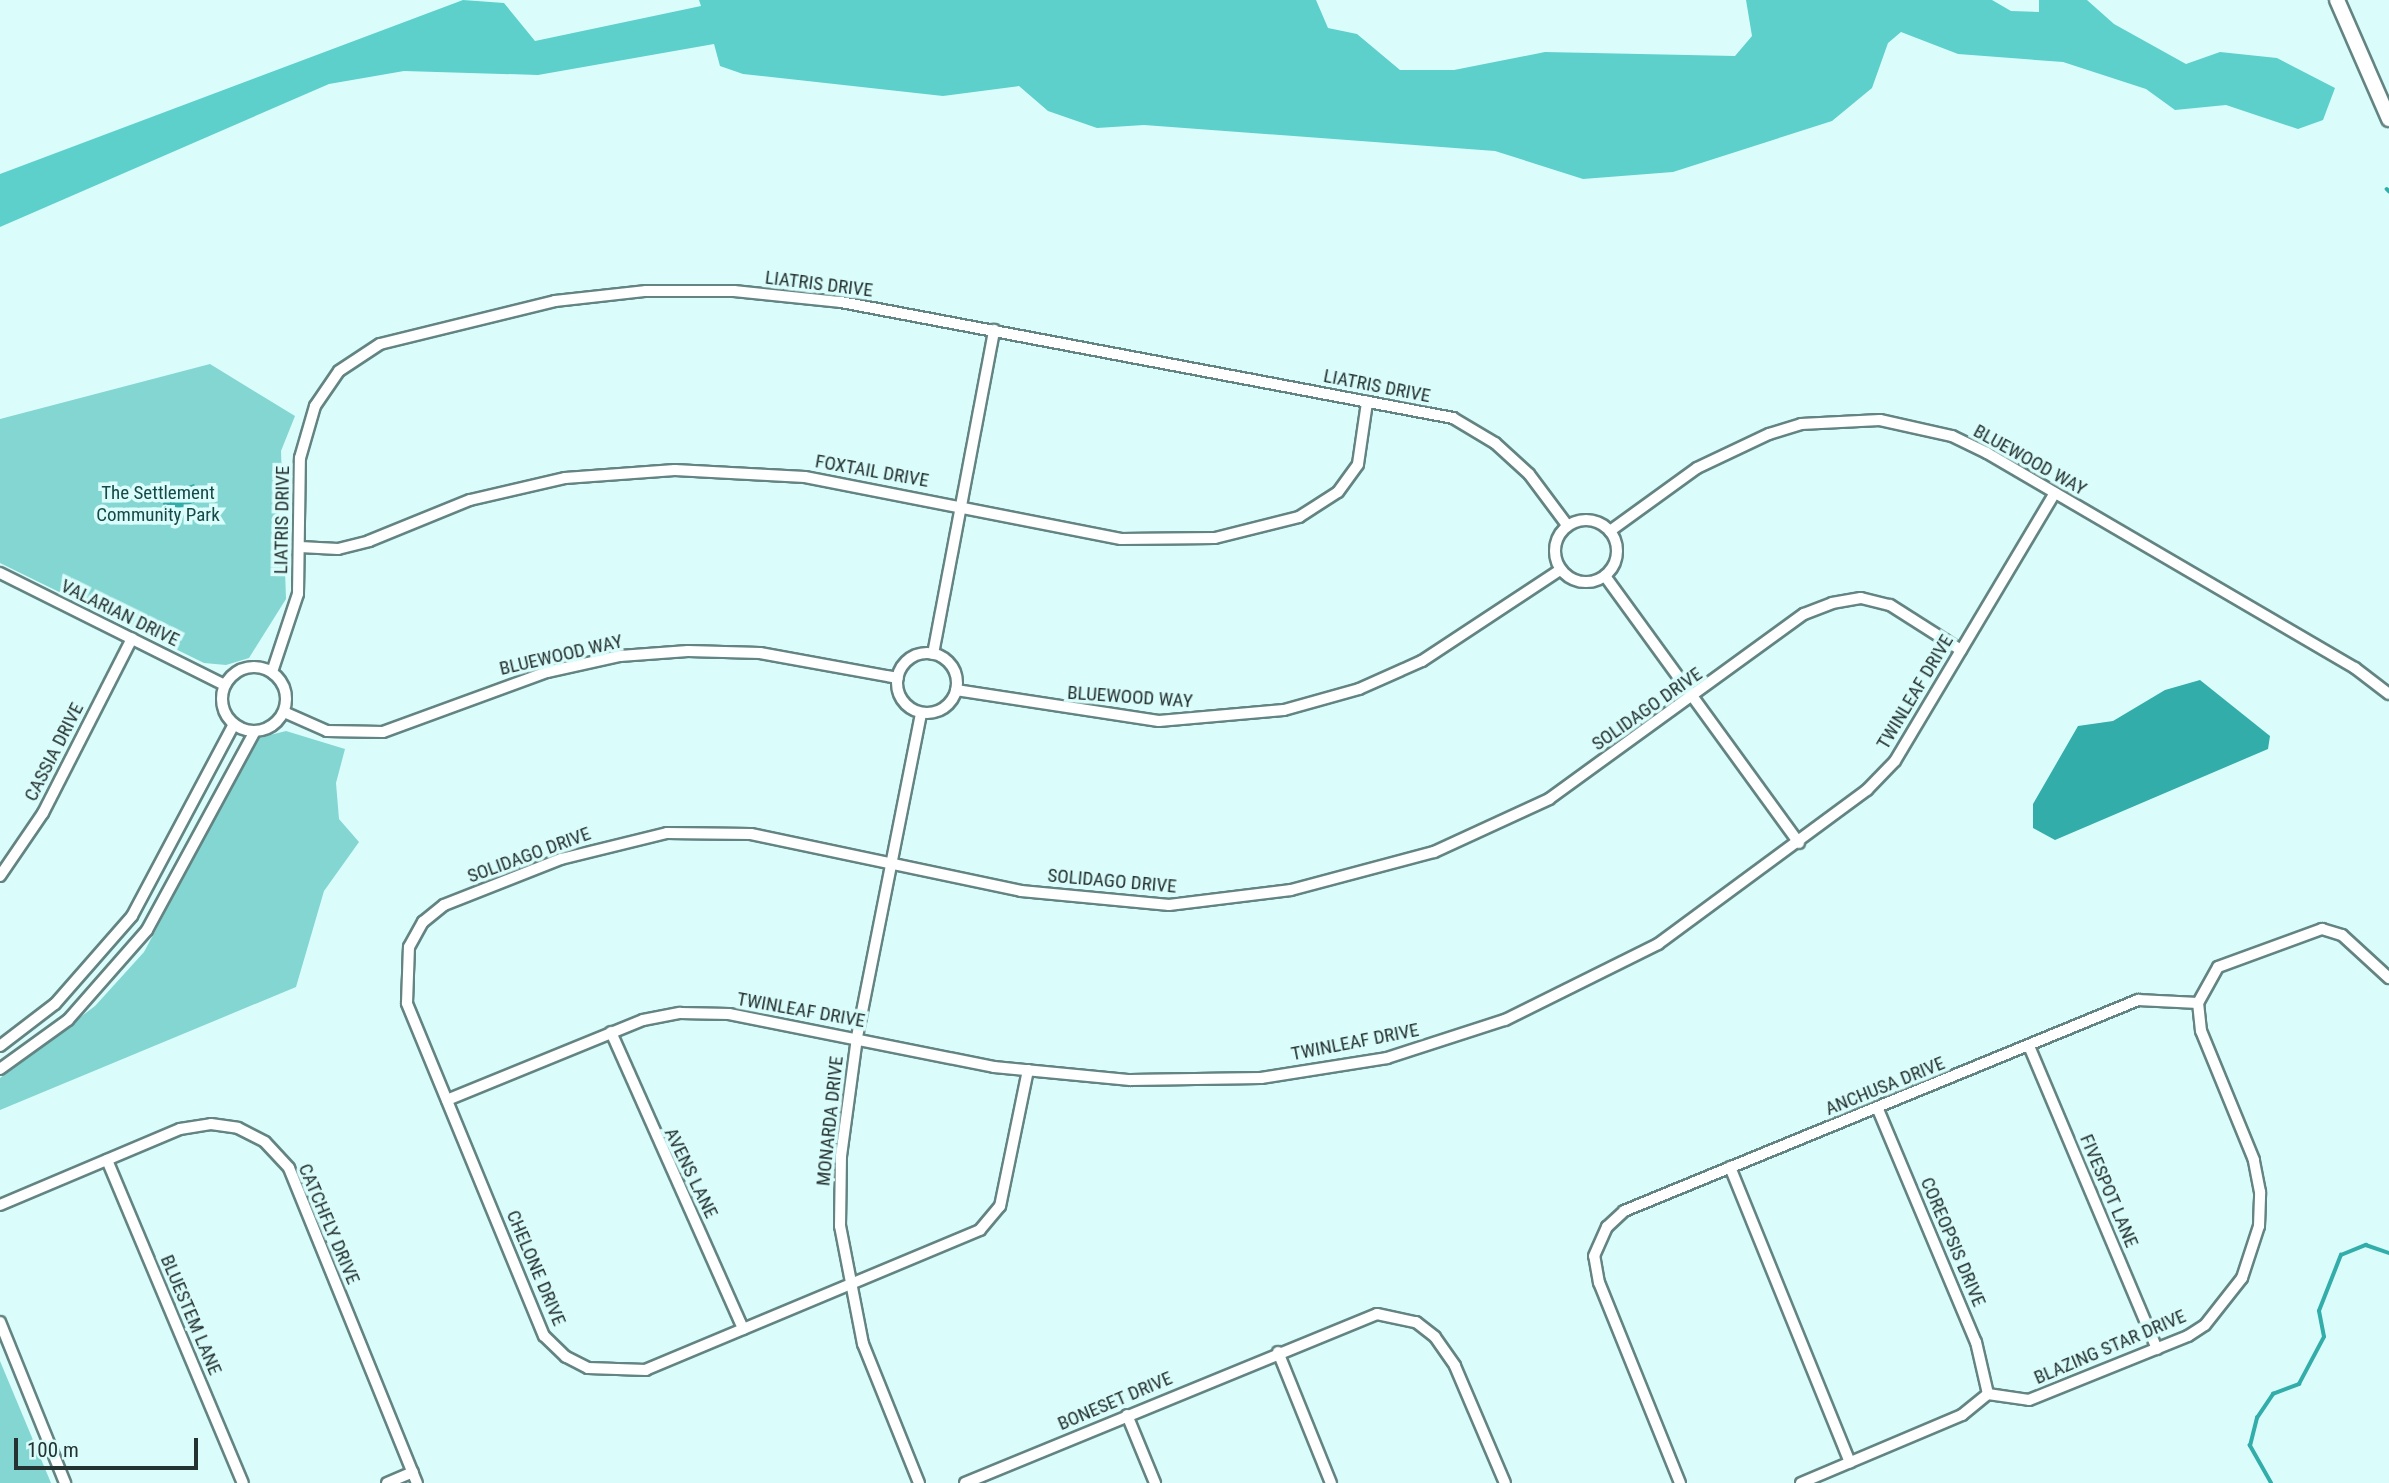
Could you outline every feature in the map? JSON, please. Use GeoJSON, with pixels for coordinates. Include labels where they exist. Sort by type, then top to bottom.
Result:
{"type":"FeatureCollection","features":[{"type":"Feature","properties":{"kind":"street"},"geometry":{"type":"LineString","coordinates":[[2337,0],[2389,119]]}},
{"type":"Feature","properties":{"kind":"street","name":"LIATRIS DRIVE"},"geometry":{"type":"LineString","coordinates":[[272,672],[298,594],[300,458],[315,406],[339,371],[380,344],[555,301],[646,291],[734,291],[841,302],[1452,418],[1495,443],[1529,474],[1567,526]]}},
{"type":"Feature","properties":{"kind":"street"},"geometry":{"type":"LineString","coordinates":[[933,654],[994,330]]}},
{"type":"Feature","properties":{"kind":"street","name":"FOXTAIL DRIVE"},"geometry":{"type":"LineString","coordinates":[[300,547],[338,549],[369,541],[470,500],[565,478],[675,470],[805,477],[961,505],[1121,539],[1214,538],[1256,530],[1299,517],[1338,492],[1358,464],[1367,402]]}},
{"type":"Feature","properties":{"kind":"street","name":"BLUEWOOD WAY"},"geometry":{"type":"LineString","coordinates":[[1610,531],[1697,468],[1736,448],[1801,424],[1880,420],[1952,436],[2055,493],[2389,694]]}},
{"type":"Feature","properties":{"kind":"street","name":"TWINLEAF DRIVE"},"geometry":{"type":"LineString","coordinates":[[447,1100],[611,1032],[680,1013],[729,1014],[1028,1070],[1130,1080],[1261,1078],[1387,1058],[1451,1039],[1551,999],[1658,944],[1799,843],[1895,761],[2055,493]]}},
{"type":"Feature","properties":{"kind":"street"},"geometry":{"type":"LineString","coordinates":[[1586,520],[1610,531],[1617,557],[1605,576],[1582,583],[1560,570],[1555,542],[1567,526],[1586,520]]}},
{"type":"Feature","properties":{"kind":"street","name":"BLUEWOOD WAY"},"geometry":{"type":"LineString","coordinates":[[956,690],[1063,711],[1158,721],[1284,710],[1359,689],[1422,661],[1560,570]]}},
{"type":"Feature","properties":{"kind":"street","name":"VALARIAN DRIVE"},"geometry":{"type":"LineString","coordinates":[[0,573],[225,685]]}},
{"type":"Feature","properties":{"kind":"street"},"geometry":{"type":"LineString","coordinates":[[1605,576],[1799,843]]}},
{"type":"Feature","properties":{"kind":"street","name":"SOLIDAGO DRIVE"},"geometry":{"type":"LineString","coordinates":[[447,1100],[407,1003],[405,975],[409,947],[423,922],[444,905],[561,859],[667,833],[751,835],[893,862],[1021,891],[1169,905],[1291,890],[1393,867],[1489,829],[1549,799],[1694,698],[1804,614],[1851,600],[1890,605],[1961,650]]}},
{"type":"Feature","properties":{"kind":"street","name":"CASSIA DRIVE"},"geometry":{"type":"LineString","coordinates":[[0,876],[43,813],[132,638]]}},
{"type":"Feature","properties":{"kind":"street","name":"BLUEWOOD WAY"},"geometry":{"type":"LineString","coordinates":[[284,712],[327,731],[383,732],[547,672],[621,656],[688,651],[760,653],[898,678]]}},
{"type":"Feature","properties":{"kind":"street"},"geometry":{"type":"LineString","coordinates":[[933,654],[950,664],[956,690],[942,710],[921,713],[904,703],[898,678],[913,657],[933,654]]}},
{"type":"Feature","properties":{"kind":"street"},"geometry":{"type":"LineString","coordinates":[[241,669],[272,672],[285,690],[284,712],[275,724],[255,731],[234,724],[223,707],[225,685],[241,669]]}},
{"type":"Feature","properties":{"kind":"street","name":"BLUEWOOD WAY"},"geometry":{"type":"LineString","coordinates":[[2376,684],[2389,704]]}},
{"type":"Feature","properties":{"kind":"street","name":"MONARDA DRIVE"},"geometry":{"type":"LineString","coordinates":[[919,1483],[863,1344],[848,1284],[840,1226],[841,1156],[857,1037],[921,713]]}},
{"type":"Feature","properties":{"kind":"street"},"geometry":{"type":"LineString","coordinates":[[0,1046],[55,1004],[132,916],[234,724]]}},
{"type":"Feature","properties":{"kind":"street"},"geometry":{"type":"LineString","coordinates":[[0,1069],[68,1020],[147,930],[255,731]]}},
{"type":"Feature","properties":{"kind":"street"},"geometry":{"type":"LineString","coordinates":[[2198,1003],[2218,967],[2322,929],[2342,935],[2389,978]]}},
{"type":"Feature","properties":{"kind":"street","name":"ANCHUSA DRIVE"},"geometry":{"type":"LineString","coordinates":[[1680,1483],[1599,1283],[1594,1256],[1599,1240],[1624,1211],[2138,1000],[2198,1003]]}},
{"type":"Feature","properties":{"kind":"street","name":"BLAZING STAR DRIVE"},"geometry":{"type":"LineString","coordinates":[[1988,1394],[2029,1400],[2157,1349],[2204,1325],[2242,1278],[2259,1226],[2254,1160],[2201,1031],[2198,1003]]}},
{"type":"Feature","properties":{"kind":"street","name":"AVENS LANE"},"geometry":{"type":"LineString","coordinates":[[611,1032],[743,1329]]}},
{"type":"Feature","properties":{"kind":"street","name":"FIVESPOT LANE"},"geometry":{"type":"LineString","coordinates":[[2029,1046],[2157,1349]]}},
{"type":"Feature","properties":{"kind":"street","name":"CHELONE DRIVE"},"geometry":{"type":"LineString","coordinates":[[447,1100],[544,1336],[566,1357],[588,1368],[646,1370],[980,1230],[1000,1206],[1028,1070]]}},
{"type":"Feature","properties":{"kind":"street","name":"COREOPSIS DRIVE"},"geometry":{"type":"LineString","coordinates":[[1877,1107],[1976,1342],[1988,1394]]}},
{"type":"Feature","properties":{"kind":"street","name":"CATCHFLY DRIVE"},"geometry":{"type":"LineString","coordinates":[[0,1205],[180,1129],[211,1124],[238,1129],[265,1142],[289,1168],[417,1483]]}},
{"type":"Feature","properties":{"kind":"street","name":"BLUESTEM LANE"},"geometry":{"type":"LineString","coordinates":[[107,1160],[243,1483]]}},
{"type":"Feature","properties":{"kind":"street"},"geometry":{"type":"LineString","coordinates":[[1730,1167],[1850,1463]]}},
{"type":"Feature","properties":{"kind":"street","name":"BONESET DRIVE"},"geometry":{"type":"LineString","coordinates":[[965,1483],[1278,1352],[1377,1314],[1416,1322],[1455,1366],[1505,1483]]}},
{"type":"Feature","properties":{"kind":"street"},"geometry":{"type":"LineString","coordinates":[[0,1322],[65,1483]]}},
{"type":"Feature","properties":{"kind":"street"},"geometry":{"type":"LineString","coordinates":[[1278,1352],[1331,1483]]}},
{"type":"Feature","properties":{"kind":"street"},"geometry":{"type":"LineString","coordinates":[[1801,1483],[1962,1415],[1988,1394]]}},
{"type":"Feature","properties":{"kind":"street"},"geometry":{"type":"LineString","coordinates":[[1127,1415],[1155,1483]]}},
{"type":"Feature","properties":{"kind":"street"},"geometry":{"type":"LineString","coordinates":[[387,1483],[413,1472]]}},
{"type":"Feature","properties":{"kind":"green space","name":"The Settlement Community Park"},"geometry":{"type":"Polygon","coordinates":[[[210,364],[295,416],[281,451],[286,599],[249,658],[226,665],[204,663],[0,563],[0,419],[210,364]]]}},
{"type":"Feature","properties":{"kind":"green space"},"geometry":{"type":"Polygon","coordinates":[[[286,731],[345,749],[336,783],[339,819],[359,842],[324,891],[296,987],[0,1110],[0,1078],[95,1006],[144,952],[258,738],[286,731]]]}},
{"type":"Feature","properties":{"kind":"green space"},"geometry":{"type":"Polygon","coordinates":[[[0,1361],[51,1483],[0,1483],[0,1361]]]}},
{"type":"Feature","properties":{"kind":"shaded area"},"geometry":{"type":"Polygon","coordinates":[[[463,0],[504,3],[535,41],[701,6],[699,0],[1316,0],[1328,28],[1357,34],[1400,70],[1454,70],[1545,52],[1735,56],[1752,36],[1746,0],[1992,0],[2011,11],[2039,12],[2039,0],[2087,0],[2114,24],[2186,64],[2220,52],[2277,58],[2335,88],[2323,120],[2298,129],[2226,105],[2175,110],[2146,89],[2063,62],[1958,54],[1901,32],[1888,43],[1872,88],[1832,121],[1673,172],[1583,179],[1495,151],[1144,125],[1097,128],[1048,111],[1019,86],[943,96],[743,74],[720,66],[714,44],[538,75],[404,71],[329,84],[0,227],[0,174],[463,0]]]}},
{"type":"Feature","properties":{"kind":"shaded area"},"geometry":{"type":"Polygon","coordinates":[[[194,484],[203,499],[167,513],[160,496],[194,484]]]}},
{"type":"Feature","properties":{"kind":"shaded area"},"geometry":{"type":"Polygon","coordinates":[[[2200,680],[2270,736],[2268,749],[2055,840],[2033,828],[2033,804],[2078,726],[2113,721],[2165,690],[2200,680]]]}},
{"type":"Feature","properties":{"kind":"waterway"},"geometry":{"type":"LineString","coordinates":[[2271,1483],[2250,1446],[2257,1418],[2273,1394],[2299,1384],[2324,1337],[2319,1311],[2341,1255],[2366,1245],[2389,1253]]}}]}
